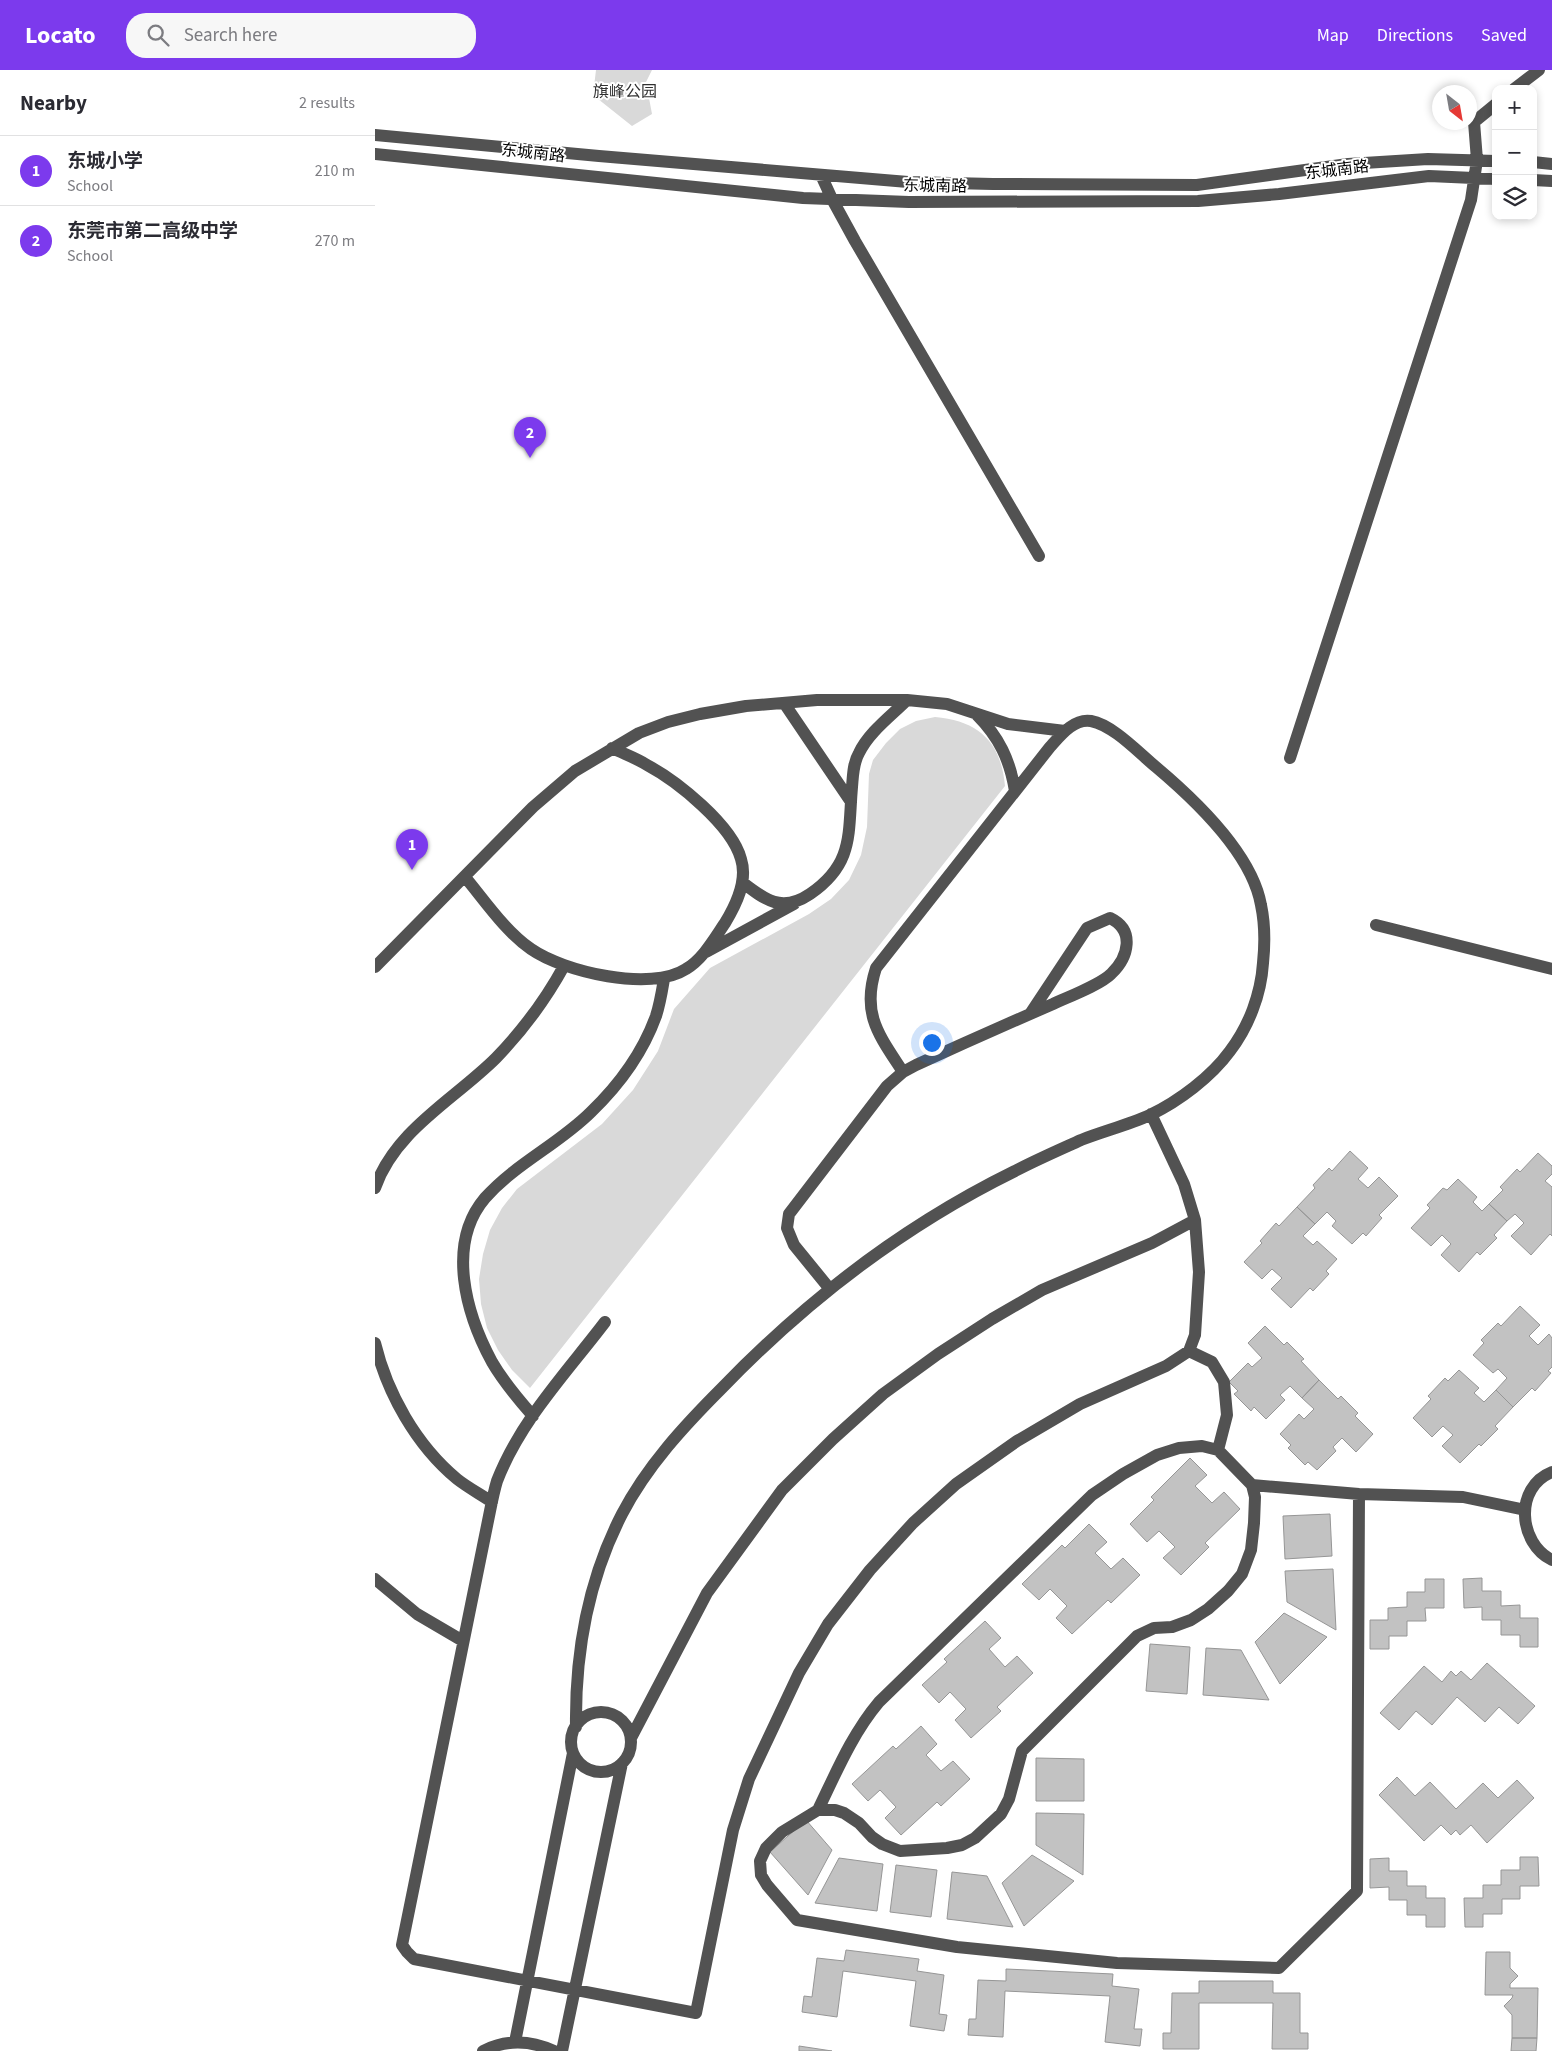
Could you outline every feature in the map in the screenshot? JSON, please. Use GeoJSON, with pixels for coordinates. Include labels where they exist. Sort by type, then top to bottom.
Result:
{"type":"FeatureCollection","features":[{"type":"Feature","properties":{"kind":"street"},"geometry":{"type":"LineString","coordinates":[[1520,85],[1539,70]]}},
{"type":"Feature","properties":{"kind":"street"},"geometry":{"type":"LineString","coordinates":[[1290,758],[1471,200],[1477,160],[1473,122],[1492,107]]}},
{"type":"Feature","properties":{"kind":"street","name":"东城南路"},"geometry":{"type":"LineString","coordinates":[[375,135],[821,175],[927,182],[1197,184],[1348,164],[1429,159],[1492,161]]}},
{"type":"Feature","properties":{"kind":"street","name":"东城南路"},"geometry":{"type":"LineString","coordinates":[[375,154],[803,198],[909,202],[1198,201],[1279,194],[1429,176],[1492,178]]}},
{"type":"Feature","properties":{"kind":"street"},"geometry":{"type":"LineString","coordinates":[[1537,162],[1552,164]]}},
{"type":"Feature","properties":{"kind":"street"},"geometry":{"type":"LineString","coordinates":[[821,175],[832,199],[1039,556]]}},
{"type":"Feature","properties":{"kind":"street"},"geometry":{"type":"LineString","coordinates":[[1537,180],[1552,181]]}},
{"type":"Feature","properties":{"kind":"street"},"geometry":{"type":"LineString","coordinates":[[375,967],[533,806],[575,771],[639,733],[668,722],[728,709],[784,703],[817,700],[907,700],[947,704],[1008,724],[1065,731]]}},
{"type":"Feature","properties":{"kind":"street"},"geometry":{"type":"LineString","coordinates":[[702,954],[802,900],[821,887],[836,872],[846,850],[851,825],[853,771],[859,753],[873,732],[907,700]]}},
{"type":"Feature","properties":{"kind":"street"},"geometry":{"type":"LineString","coordinates":[[784,703],[851,802]]}},
{"type":"Feature","properties":{"kind":"street"},"geometry":{"type":"LineString","coordinates":[[975,713],[999,740],[1013,773],[1015,791]]}},
{"type":"Feature","properties":{"kind":"street"},"geometry":{"type":"LineString","coordinates":[[515,2042],[573,1753],[571,1744],[575,1727],[575,1696],[581,1633],[597,1572],[622,1514],[656,1460],[697,1413],[762,1346],[829,1288],[888,1244],[951,1205],[1015,1170],[1082,1140],[1151,1114],[1181,1096],[1208,1075],[1230,1052],[1248,1022],[1262,983],[1265,943],[1261,902],[1245,864],[1219,828],[1182,788],[1107,727],[1088,720],[1076,724],[1065,731],[1015,791],[876,968],[871,983],[870,1001],[874,1025],[903,1072]]}},
{"type":"Feature","properties":{"kind":"street"},"geometry":{"type":"LineString","coordinates":[[465,877],[508,928],[531,949],[564,966],[595,974],[664,979],[686,969],[702,954],[736,906],[742,882],[742,860],[725,828],[683,789],[647,765],[613,748]]}},
{"type":"Feature","properties":{"kind":"street"},"geometry":{"type":"LineString","coordinates":[[742,882],[768,902],[784,904],[802,900]]}},
{"type":"Feature","properties":{"kind":"street"},"geometry":{"type":"LineString","coordinates":[[829,1288],[794,1245],[787,1228],[789,1214],[887,1086],[903,1072],[1030,1014],[1078,992],[1110,975],[1121,960],[1126,945],[1126,932],[1120,922],[1110,918],[1087,928],[1030,1014]]}},
{"type":"Feature","properties":{"kind":"street"},"geometry":{"type":"LineString","coordinates":[[1376,925],[1552,969]]}},
{"type":"Feature","properties":{"kind":"street"},"geometry":{"type":"LineString","coordinates":[[375,1188],[380,1174],[411,1131],[496,1057],[528,1020],[555,983],[564,966]]}},
{"type":"Feature","properties":{"kind":"street"},"geometry":{"type":"LineString","coordinates":[[533,1416],[511,1390],[493,1363],[475,1329],[463,1268],[465,1241],[472,1218],[485,1198],[502,1182],[591,1112],[623,1076],[643,1046],[657,1014],[664,979]]}},
{"type":"Feature","properties":{"kind":"street"},"geometry":{"type":"LineString","coordinates":[[605,1322],[533,1416],[508,1458],[497,1482],[402,1944],[414,1959],[696,2012],[733,1830],[749,1779],[799,1673],[829,1624],[870,1570],[913,1523],[956,1484],[1017,1440],[1080,1404],[1166,1366],[1189,1351],[1195,1335],[1199,1272],[1195,1220],[1184,1184],[1151,1114]]}},
{"type":"Feature","properties":{"kind":"street"},"geometry":{"type":"LineString","coordinates":[[631,1738],[707,1593],[782,1490],[833,1439],[883,1394],[938,1354],[992,1319],[1043,1290],[1152,1243],[1195,1220]]}},
{"type":"Feature","properties":{"kind":"street"},"geometry":{"type":"LineString","coordinates":[[375,1343],[379,1360],[399,1405],[420,1440],[457,1479],[492,1502]]}},
{"type":"Feature","properties":{"kind":"street"},"geometry":{"type":"LineString","coordinates":[[1189,1351],[1212,1362],[1224,1382],[1227,1415],[1218,1450]]}},
{"type":"Feature","properties":{"kind":"street"},"geometry":{"type":"LineString","coordinates":[[818,1810],[863,1720],[879,1702],[1092,1495],[1123,1474],[1157,1455],[1179,1448],[1202,1446],[1218,1450],[1253,1486],[1255,1497],[1251,1550],[1242,1574],[1228,1591],[1208,1609],[1191,1620],[1172,1628],[1153,1628],[1137,1636],[1022,1751],[1009,1799],[1001,1814],[975,1838],[963,1845],[947,1848],[900,1850],[883,1844],[872,1837],[859,1822],[844,1813],[835,1810],[818,1810],[782,1832],[766,1848],[760,1861],[761,1875],[767,1885],[797,1920],[957,1947],[1099,1961],[1279,1968],[1357,1891],[1359,1494]]}},
{"type":"Feature","properties":{"kind":"street"},"geometry":{"type":"LineString","coordinates":[[1552,1472],[1535,1485],[1528,1496],[1525,1510],[1525,1526],[1529,1538],[1538,1550],[1552,1560]]}},
{"type":"Feature","properties":{"kind":"street"},"geometry":{"type":"LineString","coordinates":[[1253,1486],[1359,1494],[1463,1497],[1525,1510]]}},
{"type":"Feature","properties":{"kind":"street"},"geometry":{"type":"LineString","coordinates":[[375,1580],[417,1614],[463,1641]]}},
{"type":"Feature","properties":{"kind":"street"},"geometry":{"type":"LineString","coordinates":[[563,2051],[622,1763],[631,1747],[631,1738],[623,1722],[607,1713],[598,1712],[589,1715],[575,1727]]}},
{"type":"Feature","properties":{"kind":"street"},"geometry":{"type":"LineString","coordinates":[[573,1753],[582,1765],[595,1771],[609,1771],[622,1763]]}},
{"type":"Feature","properties":{"kind":"street"},"geometry":{"type":"LineString","coordinates":[[483,2051],[494,2046],[515,2042],[539,2044],[555,2051]]}},
{"type":"Feature","properties":{"kind":"green space","name":"旗峰公园"},"geometry":{"type":"Polygon","coordinates":[[[596,70],[652,70],[646,82],[652,114],[632,126],[593,95],[596,70]]]}},
{"type":"Feature","properties":{"kind":"green space"},"geometry":{"type":"Polygon","coordinates":[[[935,717],[964,723],[985,736],[999,757],[1005,786],[530,1388],[512,1370],[498,1350],[487,1328],[481,1304],[479,1279],[483,1254],[490,1230],[502,1208],[517,1189],[602,1124],[633,1090],[658,1051],[674,1009],[710,968],[809,914],[831,899],[849,880],[861,855],[867,827],[869,774],[873,760],[900,729],[916,721],[935,717]]]}},
{"type":"Feature","properties":{"kind":"building"},"geometry":{"type":"Polygon","coordinates":[[[1350,1151],[1368,1168],[1358,1179],[1368,1188],[1379,1177],[1398,1196],[1379,1215],[1382,1218],[1366,1236],[1363,1233],[1352,1244],[1332,1226],[1336,1221],[1327,1212],[1315,1224],[1297,1207],[1315,1188],[1313,1185],[1329,1168],[1332,1171],[1350,1151]]]}},
{"type":"Feature","properties":{"kind":"building"},"geometry":{"type":"Polygon","coordinates":[[[1538,1153],[1552,1166],[1552,1174],[1545,1181],[1552,1187],[1552,1236],[1550,1234],[1531,1255],[1511,1236],[1524,1223],[1515,1214],[1507,1221],[1489,1204],[1503,1190],[1500,1187],[1517,1169],[1520,1172],[1538,1153]]]}},
{"type":"Feature","properties":{"kind":"building"},"geometry":{"type":"Polygon","coordinates":[[[1458,1179],[1477,1197],[1473,1202],[1482,1211],[1489,1204],[1507,1221],[1494,1235],[1497,1238],[1480,1255],[1477,1252],[1459,1272],[1441,1255],[1451,1244],[1442,1235],[1431,1246],[1411,1228],[1430,1208],[1427,1205],[1443,1188],[1447,1190],[1458,1179]]]}},
{"type":"Feature","properties":{"kind":"building"},"geometry":{"type":"Polygon","coordinates":[[[1297,1207],[1315,1224],[1303,1236],[1313,1245],[1317,1241],[1337,1259],[1326,1271],[1329,1274],[1313,1291],[1310,1288],[1291,1308],[1271,1289],[1282,1278],[1272,1269],[1262,1279],[1244,1262],[1262,1243],[1260,1241],[1276,1223],[1279,1226],[1297,1207]]]}},
{"type":"Feature","properties":{"kind":"building"},"geometry":{"type":"Polygon","coordinates":[[[1520,1306],[1540,1325],[1529,1336],[1538,1345],[1549,1334],[1552,1338],[1552,1367],[1548,1371],[1551,1373],[1535,1391],[1532,1388],[1513,1407],[1496,1390],[1507,1378],[1498,1369],[1493,1373],[1473,1355],[1484,1343],[1481,1340],[1498,1323],[1501,1326],[1520,1306]]]}},
{"type":"Feature","properties":{"kind":"building"},"geometry":{"type":"Polygon","coordinates":[[[1265,1326],[1284,1345],[1287,1342],[1304,1359],[1301,1361],[1319,1380],[1302,1398],[1290,1386],[1280,1395],[1285,1400],[1266,1419],[1254,1407],[1251,1411],[1234,1394],[1238,1391],[1229,1382],[1248,1363],[1252,1367],[1262,1358],[1248,1343],[1265,1326]]]}},
{"type":"Feature","properties":{"kind":"building"},"geometry":{"type":"Polygon","coordinates":[[[1459,1370],[1479,1388],[1474,1393],[1484,1402],[1496,1390],[1513,1407],[1495,1426],[1498,1429],[1460,1463],[1442,1446],[1453,1435],[1443,1426],[1432,1437],[1413,1418],[1431,1399],[1428,1396],[1445,1378],[1448,1381],[1459,1370]]]}},
{"type":"Feature","properties":{"kind":"building"},"geometry":{"type":"Polygon","coordinates":[[[1319,1380],[1338,1399],[1341,1396],[1358,1413],[1355,1416],[1373,1434],[1356,1452],[1342,1438],[1333,1447],[1336,1451],[1317,1470],[1308,1462],[1305,1465],[1288,1448],[1291,1445],[1280,1434],[1299,1414],[1304,1419],[1314,1409],[1302,1398],[1319,1380]]]}},
{"type":"Feature","properties":{"kind":"building"},"geometry":{"type":"Polygon","coordinates":[[[1190,1458],[1207,1475],[1195,1486],[1212,1503],[1224,1492],[1240,1509],[1205,1543],[1209,1547],[1181,1575],[1163,1558],[1175,1547],[1159,1531],[1147,1542],[1130,1524],[1154,1500],[1151,1497],[1190,1458]]]}},
{"type":"Feature","properties":{"kind":"building"},"geometry":{"type":"Polygon","coordinates":[[[1330,1514],[1332,1556],[1285,1559],[1283,1516],[1330,1514]]]}},
{"type":"Feature","properties":{"kind":"building"},"geometry":{"type":"Polygon","coordinates":[[[1089,1524],[1107,1542],[1095,1553],[1111,1569],[1123,1558],[1140,1575],[1111,1603],[1108,1600],[1072,1634],[1056,1618],[1067,1606],[1050,1589],[1039,1600],[1022,1584],[1062,1545],[1065,1548],[1089,1524]]]}},
{"type":"Feature","properties":{"kind":"building"},"geometry":{"type":"Polygon","coordinates":[[[1333,1569],[1336,1630],[1287,1602],[1285,1571],[1333,1569]]]}},
{"type":"Feature","properties":{"kind":"building"},"geometry":{"type":"Polygon","coordinates":[[[1482,1578],[1482,1591],[1501,1591],[1501,1606],[1520,1605],[1520,1618],[1538,1618],[1538,1647],[1520,1647],[1520,1635],[1501,1635],[1501,1620],[1482,1620],[1482,1607],[1464,1608],[1463,1579],[1482,1578]]]}},
{"type":"Feature","properties":{"kind":"building"},"geometry":{"type":"Polygon","coordinates":[[[1425,1579],[1444,1579],[1444,1608],[1425,1608],[1426,1621],[1407,1621],[1407,1636],[1389,1636],[1389,1649],[1370,1649],[1370,1620],[1388,1620],[1388,1608],[1407,1607],[1407,1592],[1425,1592],[1425,1579]]]}},
{"type":"Feature","properties":{"kind":"building"},"geometry":{"type":"Polygon","coordinates":[[[1284,1613],[1327,1637],[1280,1684],[1255,1642],[1284,1613]]]}},
{"type":"Feature","properties":{"kind":"building"},"geometry":{"type":"Polygon","coordinates":[[[985,1621],[1001,1638],[989,1649],[1005,1667],[1017,1656],[1033,1673],[997,1707],[1001,1711],[971,1738],[955,1720],[966,1709],[950,1692],[939,1703],[922,1685],[947,1662],[944,1659],[985,1621]]]}},
{"type":"Feature","properties":{"kind":"building"},"geometry":{"type":"Polygon","coordinates":[[[1150,1644],[1190,1647],[1187,1694],[1146,1691],[1150,1644]]]}},
{"type":"Feature","properties":{"kind":"building"},"geometry":{"type":"Polygon","coordinates":[[[1206,1648],[1241,1650],[1269,1700],[1203,1695],[1206,1648]]]}},
{"type":"Feature","properties":{"kind":"building"},"geometry":{"type":"Polygon","coordinates":[[[1487,1663],[1535,1706],[1518,1724],[1499,1707],[1485,1722],[1457,1697],[1432,1725],[1416,1711],[1399,1730],[1380,1713],[1424,1666],[1442,1682],[1451,1671],[1456,1676],[1461,1671],[1471,1680],[1487,1663]]]}},
{"type":"Feature","properties":{"kind":"building"},"geometry":{"type":"Polygon","coordinates":[[[921,1726],[937,1744],[926,1755],[941,1771],[953,1761],[970,1779],[941,1806],[937,1802],[901,1835],[885,1818],[896,1807],[880,1790],[868,1801],[852,1784],[893,1746],[896,1749],[921,1726]]]}},
{"type":"Feature","properties":{"kind":"building"},"geometry":{"type":"Polygon","coordinates":[[[1036,1758],[1084,1759],[1084,1801],[1036,1801],[1036,1758]]]}},
{"type":"Feature","properties":{"kind":"building"},"geometry":{"type":"Polygon","coordinates":[[[1397,1777],[1415,1796],[1430,1782],[1456,1809],[1483,1783],[1498,1798],[1517,1780],[1534,1798],[1487,1843],[1471,1825],[1460,1835],[1456,1830],[1451,1835],[1441,1825],[1424,1841],[1379,1795],[1397,1777]]]}},
{"type":"Feature","properties":{"kind":"building"},"geometry":{"type":"Polygon","coordinates":[[[1036,1813],[1084,1814],[1083,1875],[1036,1845],[1036,1813]]]}},
{"type":"Feature","properties":{"kind":"building"},"geometry":{"type":"Polygon","coordinates":[[[806,1820],[832,1850],[808,1895],[770,1852],[806,1820]]]}},
{"type":"Feature","properties":{"kind":"building"},"geometry":{"type":"Polygon","coordinates":[[[1032,1855],[1074,1881],[1024,1926],[1002,1883],[1032,1855]]]}},
{"type":"Feature","properties":{"kind":"building"},"geometry":{"type":"Polygon","coordinates":[[[1520,1857],[1538,1857],[1539,1886],[1520,1886],[1520,1899],[1502,1899],[1502,1914],[1483,1914],[1483,1927],[1465,1927],[1464,1898],[1483,1898],[1483,1885],[1501,1885],[1501,1870],[1520,1870],[1520,1857]]]}},
{"type":"Feature","properties":{"kind":"building"},"geometry":{"type":"Polygon","coordinates":[[[839,1858],[883,1864],[877,1911],[815,1903],[839,1858]]]}},
{"type":"Feature","properties":{"kind":"building"},"geometry":{"type":"Polygon","coordinates":[[[1389,1858],[1389,1871],[1407,1871],[1407,1886],[1426,1886],[1426,1898],[1445,1898],[1445,1927],[1426,1927],[1426,1915],[1407,1915],[1407,1900],[1389,1900],[1389,1887],[1370,1888],[1370,1859],[1389,1858]]]}},
{"type":"Feature","properties":{"kind":"building"},"geometry":{"type":"Polygon","coordinates":[[[896,1865],[937,1870],[931,1917],[890,1912],[896,1865]]]}},
{"type":"Feature","properties":{"kind":"building"},"geometry":{"type":"Polygon","coordinates":[[[952,1872],[987,1876],[1013,1927],[947,1919],[952,1872]]]}},
{"type":"Feature","properties":{"kind":"building"},"geometry":{"type":"Polygon","coordinates":[[[846,1950],[919,1959],[917,1971],[944,1975],[939,2014],[947,2015],[944,2031],[910,2026],[916,1981],[843,1971],[837,2017],[802,2012],[804,1996],[812,1997],[817,1958],[844,1961],[846,1950]]]}},
{"type":"Feature","properties":{"kind":"building"},"geometry":{"type":"Polygon","coordinates":[[[1486,1952],[1510,1952],[1510,1968],[1518,1976],[1510,1984],[1510,1988],[1538,1988],[1537,2038],[1512,2038],[1512,2015],[1504,2006],[1513,1995],[1485,1995],[1486,1952]]]}},
{"type":"Feature","properties":{"kind":"building"},"geometry":{"type":"Polygon","coordinates":[[[1006,1969],[1113,1974],[1112,1986],[1139,1989],[1134,2029],[1142,2029],[1140,2046],[1105,2042],[1110,1996],[1005,1991],[1003,2037],[968,2035],[969,2019],[976,2019],[978,1980],[1006,1981],[1006,1969]]]}},
{"type":"Feature","properties":{"kind":"building"},"geometry":{"type":"Polygon","coordinates":[[[1199,1981],[1273,1981],[1273,1993],[1300,1993],[1300,2033],[1308,2033],[1308,2049],[1272,2049],[1273,2003],[1199,2003],[1199,2049],[1163,2049],[1163,2033],[1171,2033],[1172,1993],[1199,1993],[1199,1981]]]}},
{"type":"Feature","properties":{"kind":"building"},"geometry":{"type":"Polygon","coordinates":[[[1512,2038],[1537,2038],[1536,2051],[1511,2051],[1512,2038]]]}},
{"type":"Feature","properties":{"kind":"building"},"geometry":{"type":"Polygon","coordinates":[[[799,2046],[832,2051],[799,2051],[799,2046]]]}},
{"type":"Feature","properties":{"kind":"place","name":"东莞市第二高级中学"},"geometry":{"type":"Point","coordinates":[530,458]}},
{"type":"Feature","properties":{"kind":"place","name":"东城小学"},"geometry":{"type":"Point","coordinates":[412,870]}}]}
